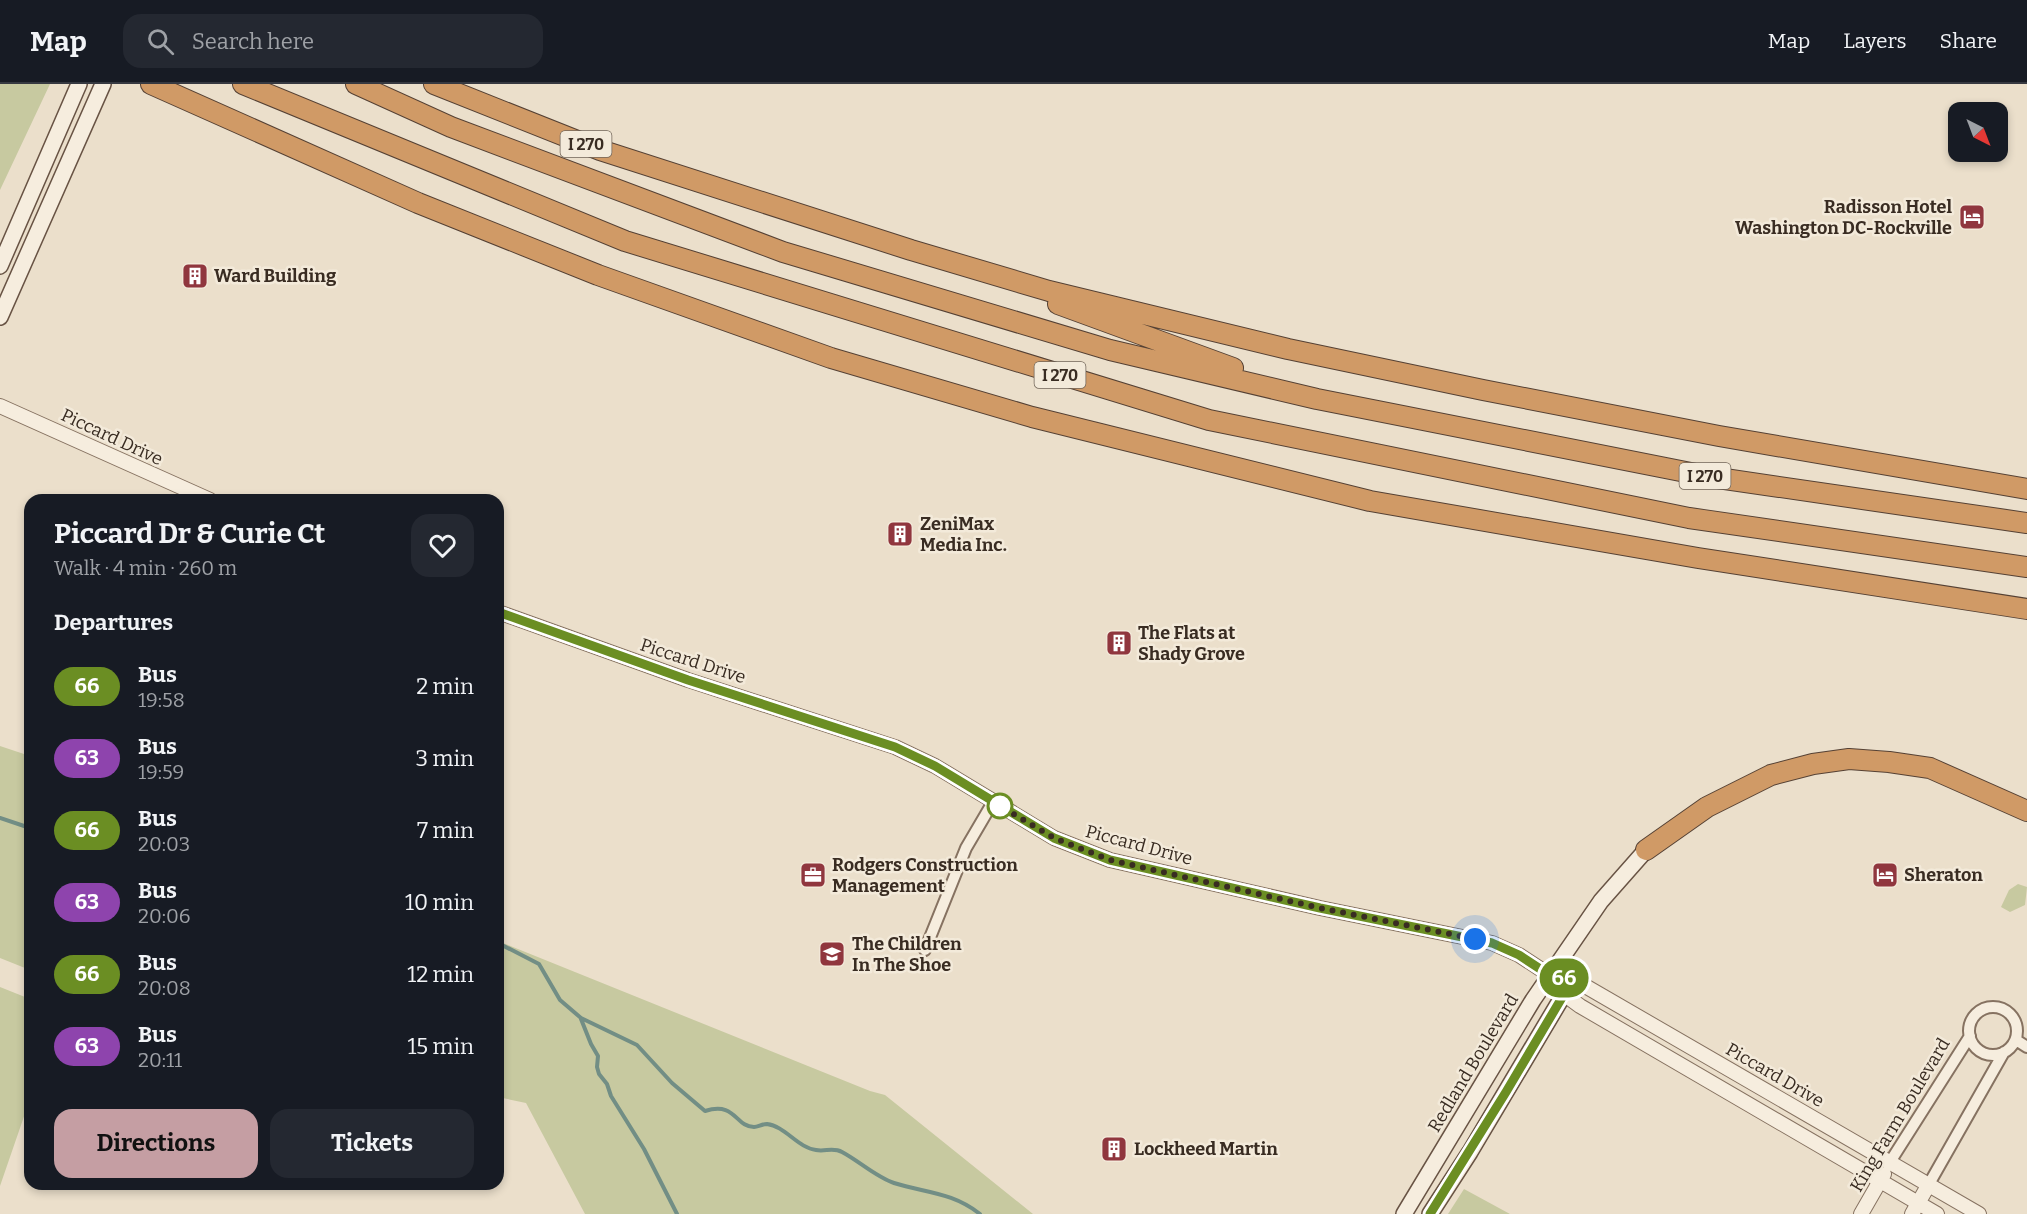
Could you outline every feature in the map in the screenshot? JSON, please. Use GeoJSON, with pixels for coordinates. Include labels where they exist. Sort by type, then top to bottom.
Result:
{"type":"FeatureCollection","features":[{"type":"Feature","properties":{"kind":"highway"},"geometry":{"type":"LineString","coordinates":[[151,84],[418,204],[598,275],[831,358],[1032,417],[1370,501],[1698,558],[2027,609]]}},
{"type":"Feature","properties":{"kind":"highway","name":"I 270"},"geometry":{"type":"LineString","coordinates":[[243,84],[625,241],[1209,420],[1689,518],[2027,567]]}},
{"type":"Feature","properties":{"kind":"highway","name":"I 270"},"geometry":{"type":"LineString","coordinates":[[356,84],[451,127],[783,252],[1110,350],[1317,399],[1711,477],[2027,523]]}},
{"type":"Feature","properties":{"kind":"highway","name":"I 270"},"geometry":{"type":"LineString","coordinates":[[434,84],[600,150],[911,250],[1049,291],[1288,349],[1483,390],[1719,436],[2027,489]]}},
{"type":"Feature","properties":{"kind":"highway"},"geometry":{"type":"LineString","coordinates":[[911,250],[1317,399]]}},
{"type":"Feature","properties":{"kind":"highway"},"geometry":{"type":"LineString","coordinates":[[1915,470],[2027,476]]}},
{"type":"Feature","properties":{"kind":"highway"},"geometry":{"type":"LineString","coordinates":[[1909,550],[2027,576]]}},
{"type":"Feature","properties":{"kind":"highway"},"geometry":{"type":"LineString","coordinates":[[1698,558],[1752,576],[2027,622]]}},
{"type":"Feature","properties":{"kind":"highway"},"geometry":{"type":"LineString","coordinates":[[1646,850],[1707,807],[1771,775],[1849,759],[1930,768],[2027,811]]}},
{"type":"Feature","properties":{"kind":"main road"},"geometry":{"type":"LineString","coordinates":[[0,266],[79,84]]}},
{"type":"Feature","properties":{"kind":"main road"},"geometry":{"type":"LineString","coordinates":[[0,317],[103,84]]}},
{"type":"Feature","properties":{"kind":"main road","name":"Redland Boulevard"},"geometry":{"type":"LineString","coordinates":[[1404,1214],[1533,1000],[1601,901],[1646,850]]}},
{"type":"Feature","properties":{"kind":"main road"},"geometry":{"type":"LineString","coordinates":[[1430,1214],[1573,979]]}},
{"type":"Feature","properties":{"kind":"street","name":"Piccard Drive"},"geometry":{"type":"LineString","coordinates":[[0,406],[197,494]]}},
{"type":"Feature","properties":{"kind":"street","name":"Piccard Drive"},"geometry":{"type":"LineString","coordinates":[[504,614],[688,680],[895,747],[935,766],[1054,838],[1110,860],[1320,908],[1492,943],[1519,955],[1551,976],[1564,995],[1593,1014],[1880,1180],[1915,1208],[1937,1214]]}},
{"type":"Feature","properties":{"kind":"street"},"geometry":{"type":"LineString","coordinates":[[925,950],[966,848],[993,802]]}},
{"type":"Feature","properties":{"kind":"street","name":"Piccard Drive"},"geometry":{"type":"LineString","coordinates":[[1551,976],[1573,979],[1979,1214]]}},
{"type":"Feature","properties":{"kind":"street"},"geometry":{"type":"LineString","coordinates":[[1915,1208],[2004,1052],[2016,1040],[2017,1024],[2013,1017],[2000,1007],[1992,1006],[1977,1013],[1972,1019],[1970,1036],[1972,1043],[1983,1053],[1990,1055],[2004,1052]]}},
{"type":"Feature","properties":{"kind":"street","name":"King Farm Boulevard"},"geometry":{"type":"LineString","coordinates":[[1861,1214],[1890,1162],[1970,1036]]}},
{"type":"Feature","properties":{"kind":"street"},"geometry":{"type":"LineString","coordinates":[[2016,1040],[2027,1047]]}},
{"type":"Feature","properties":{"kind":"green space"},"geometry":{"type":"Polygon","coordinates":[[[0,84],[50,84],[0,190],[0,84]]]}},
{"type":"Feature","properties":{"kind":"green space"},"geometry":{"type":"Polygon","coordinates":[[[0,746],[24,754],[24,968],[0,958],[0,746]]]}},
{"type":"Feature","properties":{"kind":"green space"},"geometry":{"type":"Polygon","coordinates":[[[2018,884],[2027,887],[2025,905],[2010,912],[2001,907],[2009,890],[2018,884]]]}},
{"type":"Feature","properties":{"kind":"green space"},"geometry":{"type":"Polygon","coordinates":[[[504,943],[870,1091],[885,1095],[1033,1214],[585,1214],[526,1103],[504,1098],[504,943]]]}},
{"type":"Feature","properties":{"kind":"green space"},"geometry":{"type":"Polygon","coordinates":[[[0,987],[24,997],[24,1116],[0,1186],[0,987]]]}},
{"type":"Feature","properties":{"kind":"green space"},"geometry":{"type":"Polygon","coordinates":[[[1464,1189],[1510,1214],[1448,1214],[1464,1189]]]}},
{"type":"Feature","properties":{"kind":"waterway"},"geometry":{"type":"LineString","coordinates":[[0,818],[24,826]]}},
{"type":"Feature","properties":{"kind":"waterway"},"geometry":{"type":"LineString","coordinates":[[504,946],[539,964],[560,1000],[581,1018],[637,1045],[672,1083],[705,1111],[723,1109],[748,1126],[756,1127],[767,1124],[774,1126],[809,1148],[839,1151],[887,1180],[949,1197],[980,1214]]}},
{"type":"Feature","properties":{"kind":"waterway"},"geometry":{"type":"LineString","coordinates":[[581,1019],[598,1056],[599,1074],[644,1149],[677,1214]]}},
{"type":"Feature","properties":{"kind":"bus line","name":"66"},"geometry":{"type":"LineString","coordinates":[[504,614],[688,680],[895,747],[935,766],[1054,838],[1110,860],[1320,908],[1492,943],[1519,955],[1551,976],[1573,979],[1470,1152],[1430,1214]]}},
{"type":"Feature","properties":{"kind":"place","name":"Radisson Hotel Washington DC-Rockville"},"geometry":{"type":"Point","coordinates":[1972,217]}},
{"type":"Feature","properties":{"kind":"place","name":"Ward Building"},"geometry":{"type":"Point","coordinates":[195,276]}},
{"type":"Feature","properties":{"kind":"place","name":"ZeniMax Media Inc."},"geometry":{"type":"Point","coordinates":[900,534]}},
{"type":"Feature","properties":{"kind":"place","name":"The Flats at Shady Grove"},"geometry":{"type":"Point","coordinates":[1119,643]}},
{"type":"Feature","properties":{"kind":"place","name":"Rodgers Construction Management"},"geometry":{"type":"Point","coordinates":[813,875]}},
{"type":"Feature","properties":{"kind":"place","name":"Sheraton"},"geometry":{"type":"Point","coordinates":[1885,875]}},
{"type":"Feature","properties":{"kind":"place","name":"The Children In The Shoe"},"geometry":{"type":"Point","coordinates":[832,954]}},
{"type":"Feature","properties":{"kind":"place","name":"Lockheed Martin"},"geometry":{"type":"Point","coordinates":[1114,1149]}},
{"type":"Feature","properties":{"kind":"route"},"geometry":{"type":"LineString","coordinates":[[1000,806],[993,802],[1054,838],[1110,860],[1320,908],[1475,939]]}}]}
